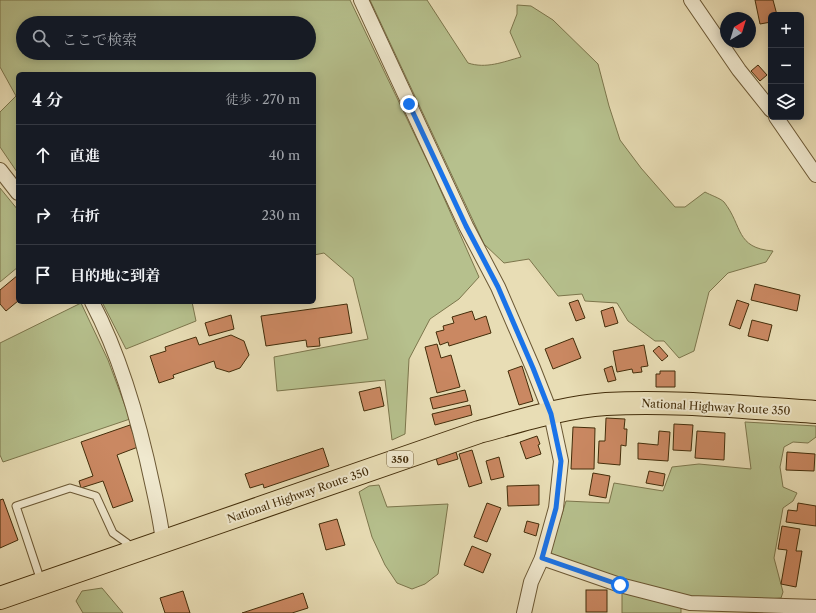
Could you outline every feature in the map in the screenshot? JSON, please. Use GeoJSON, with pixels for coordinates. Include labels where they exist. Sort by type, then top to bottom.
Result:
{"type":"FeatureCollection","features":[{"type":"Feature","properties":{"kind":"highway","name":"National Highway Route 350"},"geometry":{"type":"LineString","coordinates":[[0,598],[479,432],[580,407],[606,404],[662,403],[816,412]]}},
{"type":"Feature","properties":{"kind":"street"},"geometry":{"type":"LineString","coordinates":[[361,0],[466,226],[498,287],[551,414],[561,461],[556,508],[542,558],[531,582],[524,613]]}},
{"type":"Feature","properties":{"kind":"street"},"geometry":{"type":"LineString","coordinates":[[691,0],[739,70],[768,106]]}},
{"type":"Feature","properties":{"kind":"street"},"geometry":{"type":"LineString","coordinates":[[778,120],[816,175]]}},
{"type":"Feature","properties":{"kind":"street"},"geometry":{"type":"LineString","coordinates":[[0,170],[16,190]]}},
{"type":"Feature","properties":{"kind":"street"},"geometry":{"type":"LineString","coordinates":[[93,304],[113,347],[136,414],[150,470],[163,542]]}},
{"type":"Feature","properties":{"kind":"street"},"geometry":{"type":"LineString","coordinates":[[542,558],[620,585],[690,603],[816,607]]}},
{"type":"Feature","properties":{"kind":"lane"},"geometry":{"type":"LineString","coordinates":[[42,584],[16,506],[30,501],[70,488],[96,496],[113,532],[128,543],[131,553]]}},
{"type":"Feature","properties":{"kind":"green space"},"geometry":{"type":"Polygon","coordinates":[[[0,0],[350,0],[432,171],[479,277],[459,299],[430,319],[409,359],[405,434],[392,440],[385,380],[277,391],[274,357],[368,339],[353,278],[324,253],[316,255],[316,72],[16,72],[16,96],[0,67],[0,0]]]}},
{"type":"Feature","properties":{"kind":"green space"},"geometry":{"type":"Polygon","coordinates":[[[370,0],[427,0],[468,63],[475,65],[501,63],[521,57],[510,32],[517,14],[517,5],[531,6],[553,20],[598,64],[620,140],[641,168],[675,207],[685,207],[705,192],[724,202],[746,241],[761,249],[773,251],[766,262],[728,273],[709,292],[694,351],[679,358],[664,341],[655,341],[628,321],[617,303],[585,301],[582,294],[558,296],[529,259],[504,263],[484,244],[370,0]]]}},
{"type":"Feature","properties":{"kind":"green space"},"geometry":{"type":"Polygon","coordinates":[[[16,96],[16,171],[0,147],[0,112],[16,96]]]}},
{"type":"Feature","properties":{"kind":"green space"},"geometry":{"type":"Polygon","coordinates":[[[0,188],[16,208],[16,269],[0,282],[0,188]]]}},
{"type":"Feature","properties":{"kind":"green space"},"geometry":{"type":"Polygon","coordinates":[[[81,304],[108,360],[130,419],[3,462],[0,455],[0,343],[81,304]]]}},
{"type":"Feature","properties":{"kind":"green space"},"geometry":{"type":"Polygon","coordinates":[[[103,304],[192,304],[196,321],[126,349],[103,304]]]}},
{"type":"Feature","properties":{"kind":"green space"},"geometry":{"type":"Polygon","coordinates":[[[745,422],[816,426],[816,437],[808,443],[793,442],[784,447],[780,467],[783,487],[797,493],[793,501],[783,508],[774,558],[783,592],[781,598],[756,600],[687,596],[609,576],[550,553],[566,501],[609,503],[614,483],[663,491],[672,467],[699,464],[751,469],[745,422]]]}},
{"type":"Feature","properties":{"kind":"green space"},"geometry":{"type":"Polygon","coordinates":[[[379,485],[387,507],[448,504],[438,574],[425,584],[412,589],[397,583],[385,565],[372,537],[359,492],[369,486],[379,485]]]}},
{"type":"Feature","properties":{"kind":"green space"},"geometry":{"type":"Polygon","coordinates":[[[102,588],[123,613],[83,613],[76,601],[82,591],[102,588]]]}},
{"type":"Feature","properties":{"kind":"green space"},"geometry":{"type":"Polygon","coordinates":[[[622,592],[681,605],[681,613],[622,613],[622,592]]]}},
{"type":"Feature","properties":{"kind":"building"},"geometry":{"type":"Polygon","coordinates":[[[755,0],[773,0],[776,12],[768,12],[768,23],[760,24],[755,0]]]}},
{"type":"Feature","properties":{"kind":"building"},"geometry":{"type":"Polygon","coordinates":[[[758,65],[767,75],[760,81],[751,71],[758,65]]]}},
{"type":"Feature","properties":{"kind":"building"},"geometry":{"type":"Polygon","coordinates":[[[16,277],[16,303],[6,311],[0,304],[0,290],[16,277]]]}},
{"type":"Feature","properties":{"kind":"building"},"geometry":{"type":"Polygon","coordinates":[[[755,284],[800,295],[797,311],[751,300],[755,284]]]}},
{"type":"Feature","properties":{"kind":"building"},"geometry":{"type":"Polygon","coordinates":[[[578,300],[585,318],[576,321],[569,303],[578,300]]]}},
{"type":"Feature","properties":{"kind":"building"},"geometry":{"type":"Polygon","coordinates":[[[737,300],[749,304],[740,329],[729,325],[737,300]]]}},
{"type":"Feature","properties":{"kind":"building"},"geometry":{"type":"Polygon","coordinates":[[[347,304],[352,333],[319,338],[320,346],[307,347],[306,340],[266,346],[261,316],[347,304]]]}},
{"type":"Feature","properties":{"kind":"building"},"geometry":{"type":"Polygon","coordinates":[[[613,307],[618,323],[605,327],[601,311],[613,307]]]}},
{"type":"Feature","properties":{"kind":"building"},"geometry":{"type":"Polygon","coordinates":[[[472,311],[475,320],[486,316],[491,333],[449,346],[448,342],[440,345],[436,332],[444,330],[443,326],[454,323],[452,317],[472,311]]]}},
{"type":"Feature","properties":{"kind":"building"},"geometry":{"type":"Polygon","coordinates":[[[231,315],[234,329],[209,336],[205,323],[231,315]]]}},
{"type":"Feature","properties":{"kind":"building"},"geometry":{"type":"Polygon","coordinates":[[[752,320],[772,325],[768,341],[748,336],[752,320]]]}},
{"type":"Feature","properties":{"kind":"building"},"geometry":{"type":"Polygon","coordinates":[[[231,335],[244,341],[249,355],[240,368],[229,372],[216,368],[214,361],[173,375],[174,378],[159,383],[150,356],[166,351],[165,347],[196,337],[199,345],[231,335]]]}},
{"type":"Feature","properties":{"kind":"building"},"geometry":{"type":"Polygon","coordinates":[[[573,338],[581,358],[553,369],[545,349],[573,338]]]}},
{"type":"Feature","properties":{"kind":"building"},"geometry":{"type":"Polygon","coordinates":[[[437,344],[441,358],[451,355],[460,387],[437,393],[425,347],[437,344]]]}},
{"type":"Feature","properties":{"kind":"building"},"geometry":{"type":"Polygon","coordinates":[[[644,345],[648,366],[641,367],[642,372],[633,373],[632,369],[617,372],[613,351],[644,345]]]}},
{"type":"Feature","properties":{"kind":"building"},"geometry":{"type":"Polygon","coordinates":[[[659,346],[668,356],[662,361],[653,351],[659,346]]]}},
{"type":"Feature","properties":{"kind":"building"},"geometry":{"type":"Polygon","coordinates":[[[522,366],[533,401],[519,405],[508,371],[522,366]]]}},
{"type":"Feature","properties":{"kind":"building"},"geometry":{"type":"Polygon","coordinates":[[[612,366],[616,380],[608,382],[604,369],[612,366]]]}},
{"type":"Feature","properties":{"kind":"building"},"geometry":{"type":"Polygon","coordinates":[[[660,371],[675,371],[675,387],[656,387],[656,374],[660,374],[660,371]]]}},
{"type":"Feature","properties":{"kind":"building"},"geometry":{"type":"Polygon","coordinates":[[[380,387],[384,406],[364,411],[359,392],[380,387]]]}},
{"type":"Feature","properties":{"kind":"building"},"geometry":{"type":"Polygon","coordinates":[[[465,390],[468,401],[433,409],[430,398],[465,390]]]}},
{"type":"Feature","properties":{"kind":"building"},"geometry":{"type":"Polygon","coordinates":[[[470,405],[472,415],[435,425],[432,414],[470,405]]]}},
{"type":"Feature","properties":{"kind":"building"},"geometry":{"type":"Polygon","coordinates":[[[606,418],[625,419],[624,429],[627,429],[626,446],[621,445],[620,465],[598,463],[599,441],[605,441],[606,418]]]}},
{"type":"Feature","properties":{"kind":"building"},"geometry":{"type":"Polygon","coordinates":[[[674,424],[693,425],[691,451],[673,450],[674,424]]]}},
{"type":"Feature","properties":{"kind":"building"},"geometry":{"type":"Polygon","coordinates":[[[130,425],[138,447],[117,455],[133,501],[113,508],[103,481],[81,488],[79,481],[93,476],[81,442],[130,425]]]}},
{"type":"Feature","properties":{"kind":"building"},"geometry":{"type":"Polygon","coordinates":[[[573,427],[595,428],[594,469],[571,469],[573,427]]]}},
{"type":"Feature","properties":{"kind":"building"},"geometry":{"type":"Polygon","coordinates":[[[659,431],[670,432],[668,461],[638,459],[638,443],[658,445],[659,431]]]}},
{"type":"Feature","properties":{"kind":"building"},"geometry":{"type":"Polygon","coordinates":[[[697,431],[725,433],[724,460],[695,458],[697,431]]]}},
{"type":"Feature","properties":{"kind":"building"},"geometry":{"type":"Polygon","coordinates":[[[537,436],[541,454],[526,459],[520,442],[537,436]]]}},
{"type":"Feature","properties":{"kind":"building"},"geometry":{"type":"Polygon","coordinates":[[[323,448],[329,466],[264,488],[263,484],[250,488],[245,474],[323,448]]]}},
{"type":"Feature","properties":{"kind":"building"},"geometry":{"type":"Polygon","coordinates":[[[472,450],[482,483],[469,487],[459,454],[472,450]]]}},
{"type":"Feature","properties":{"kind":"building"},"geometry":{"type":"Polygon","coordinates":[[[456,452],[458,459],[438,465],[436,458],[456,452]]]}},
{"type":"Feature","properties":{"kind":"building"},"geometry":{"type":"Polygon","coordinates":[[[787,452],[815,454],[814,471],[786,470],[787,452]]]}},
{"type":"Feature","properties":{"kind":"building"},"geometry":{"type":"Polygon","coordinates":[[[499,457],[504,477],[491,480],[486,461],[499,457]]]}},
{"type":"Feature","properties":{"kind":"building"},"geometry":{"type":"Polygon","coordinates":[[[649,471],[665,474],[663,486],[646,483],[649,471]]]}},
{"type":"Feature","properties":{"kind":"building"},"geometry":{"type":"Polygon","coordinates":[[[593,473],[610,476],[606,498],[589,495],[593,473]]]}},
{"type":"Feature","properties":{"kind":"building"},"geometry":{"type":"Polygon","coordinates":[[[539,485],[539,505],[508,506],[507,486],[539,485]]]}},
{"type":"Feature","properties":{"kind":"building"},"geometry":{"type":"Polygon","coordinates":[[[3,499],[18,540],[0,548],[0,500],[3,499]]]}},
{"type":"Feature","properties":{"kind":"building"},"geometry":{"type":"Polygon","coordinates":[[[487,503],[501,508],[487,542],[474,537],[487,503]]]}},
{"type":"Feature","properties":{"kind":"building"},"geometry":{"type":"Polygon","coordinates":[[[798,503],[816,506],[816,526],[786,522],[788,510],[797,511],[798,503]]]}},
{"type":"Feature","properties":{"kind":"building"},"geometry":{"type":"Polygon","coordinates":[[[337,519],[345,545],[326,550],[319,524],[337,519]]]}},
{"type":"Feature","properties":{"kind":"building"},"geometry":{"type":"Polygon","coordinates":[[[527,521],[539,524],[536,536],[524,532],[527,521]]]}},
{"type":"Feature","properties":{"kind":"building"},"geometry":{"type":"Polygon","coordinates":[[[782,526],[800,529],[796,551],[802,551],[796,587],[781,584],[787,550],[778,549],[782,526]]]}},
{"type":"Feature","properties":{"kind":"building"},"geometry":{"type":"Polygon","coordinates":[[[472,546],[491,554],[483,573],[464,565],[472,546]]]}},
{"type":"Feature","properties":{"kind":"building"},"geometry":{"type":"Polygon","coordinates":[[[586,590],[607,590],[607,612],[586,612],[586,590]]]}},
{"type":"Feature","properties":{"kind":"building"},"geometry":{"type":"Polygon","coordinates":[[[183,591],[190,613],[165,613],[160,598],[183,591]]]}},
{"type":"Feature","properties":{"kind":"building"},"geometry":{"type":"Polygon","coordinates":[[[303,593],[308,608],[292,613],[242,613],[303,593]]]}},
{"type":"Feature","properties":{"kind":"route"},"geometry":{"type":"LineString","coordinates":[[409,104],[466,226],[498,287],[551,414],[561,461],[556,508],[542,558],[620,585]]}}]}
